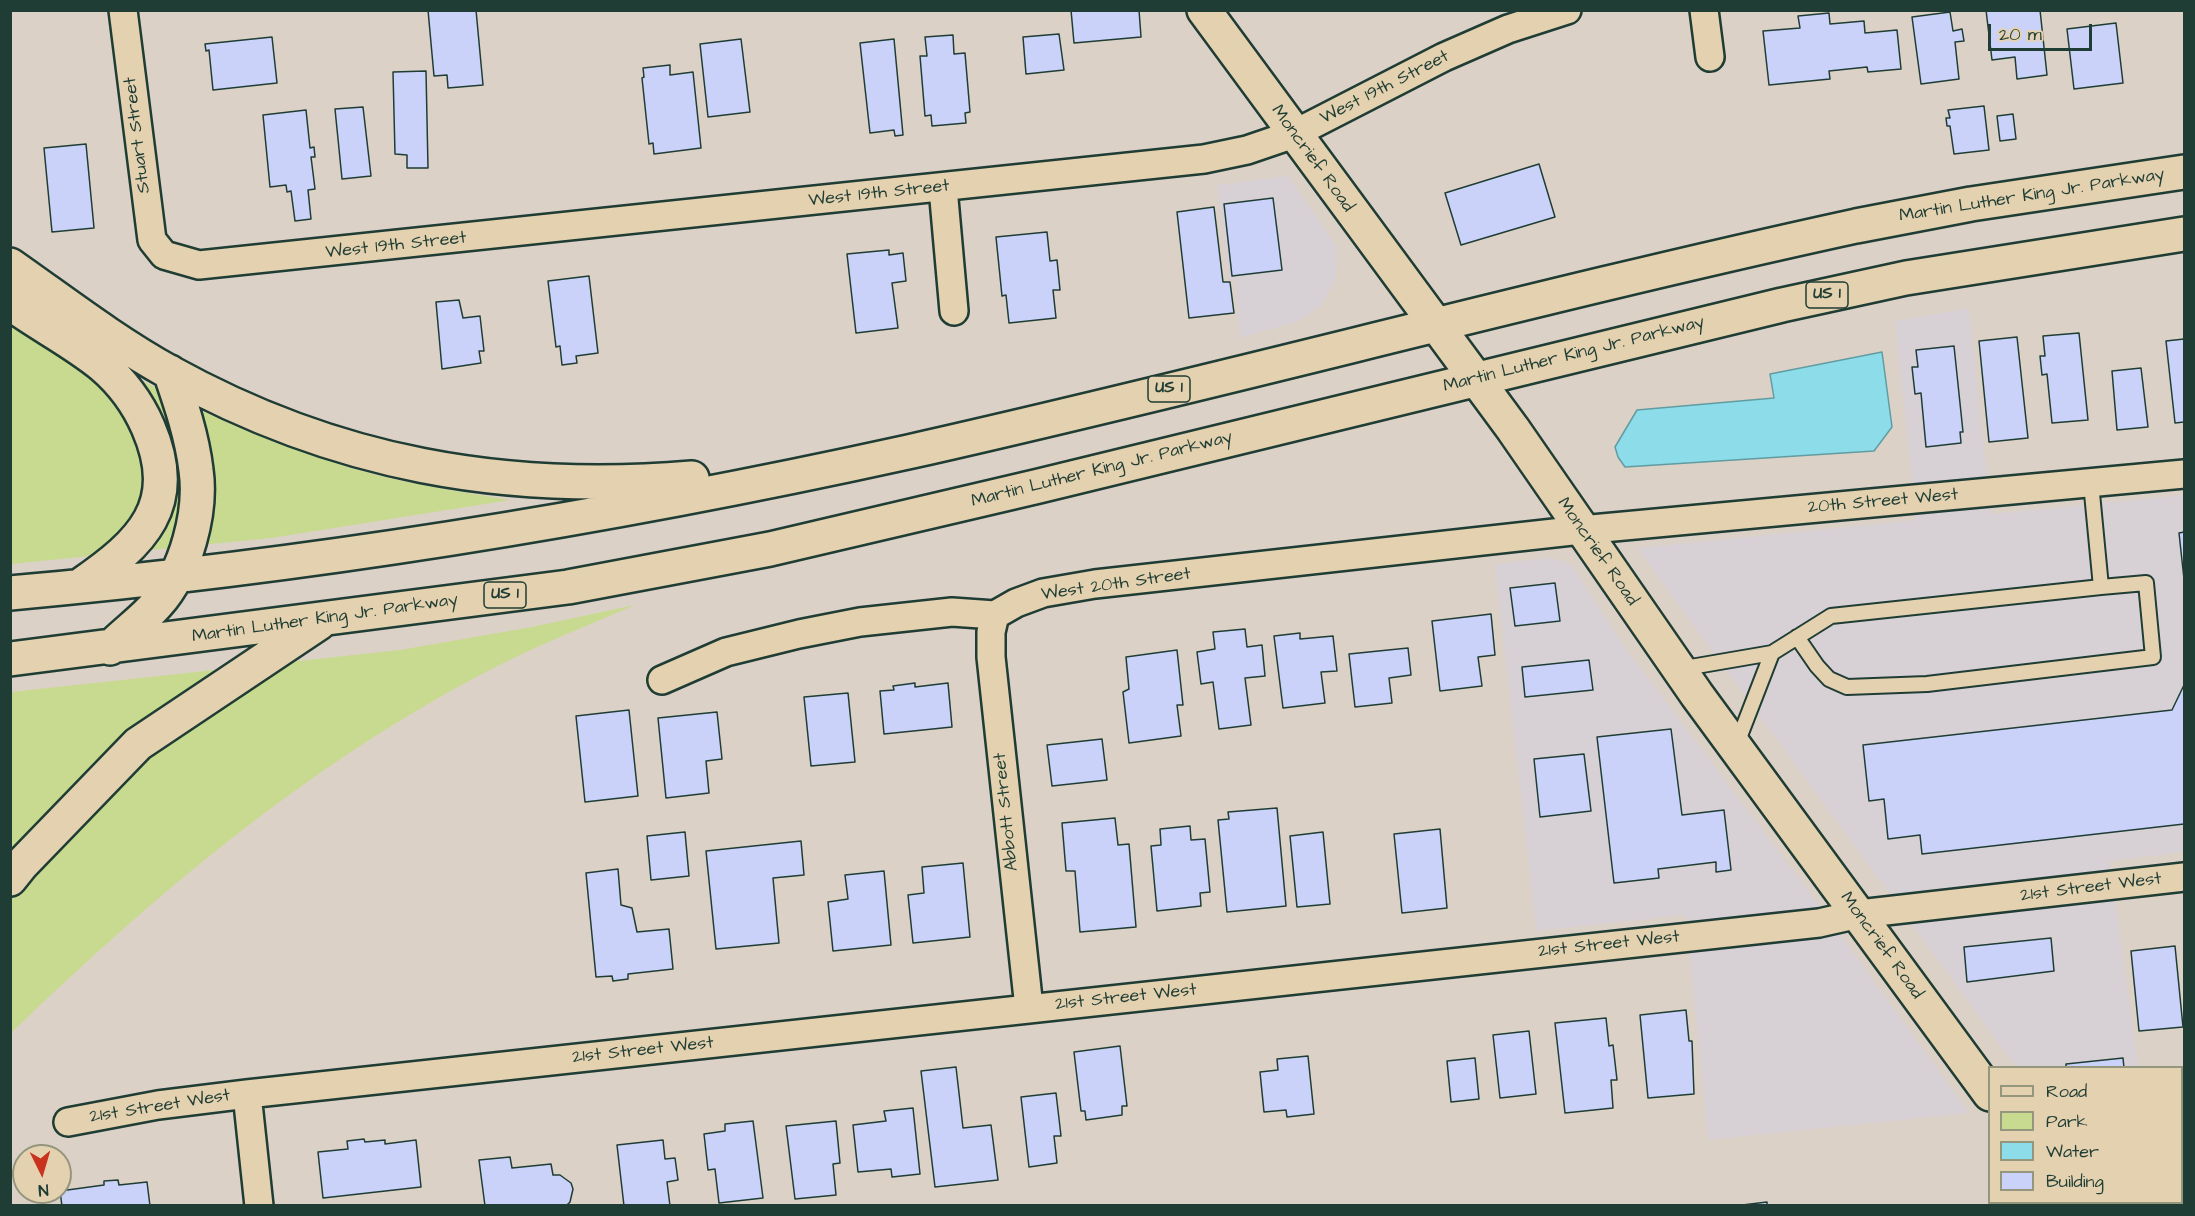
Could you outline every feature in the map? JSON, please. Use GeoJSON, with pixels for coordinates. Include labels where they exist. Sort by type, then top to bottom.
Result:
{"type":"FeatureCollection","features":[{"type":"Feature","properties":{"kind":"main road","name":"Moncrief Road"},"geometry":{"type":"LineString","coordinates":[[1204,10],[1474,378],[1514,429],[1581,530],[1679,669],[1988,1093]]}},
{"type":"Feature","properties":{"kind":"main road","name":"Martin Luther King Jr. Parkway"},"geometry":{"type":"LineString","coordinates":[[10,593],[176,578],[545,522],[902,453],[1856,226],[1971,204],[2184,172]]}},
{"type":"Feature","properties":{"kind":"main road","name":"Martin Luther King Jr. Parkway"},"geometry":{"type":"LineString","coordinates":[[10,658],[110,648],[568,587],[770,549],[1040,486],[1474,378],[1906,278],[2184,234]]}},
{"type":"Feature","properties":{"kind":"main road"},"geometry":{"type":"LineString","coordinates":[[10,265],[80,316],[170,372],[250,411],[307,435],[355,451],[452,472],[615,482],[739,473],[902,453]]}},
{"type":"Feature","properties":{"kind":"main road"},"geometry":{"type":"LineString","coordinates":[[10,303],[102,366],[138,403],[154,441],[163,482],[155,512],[138,539],[119,559],[78,587]]}},
{"type":"Feature","properties":{"kind":"main road"},"geometry":{"type":"LineString","coordinates":[[110,648],[158,603],[176,578],[192,539],[197,472],[188,425],[170,372]]}},
{"type":"Feature","properties":{"kind":"main road"},"geometry":{"type":"LineString","coordinates":[[10,879],[138,744],[324,620]]}},
{"type":"Feature","properties":{"kind":"street","name":"Stuart Street"},"geometry":{"type":"LineString","coordinates":[[123,10],[147,216],[152,240],[164,255]]}},
{"type":"Feature","properties":{"kind":"street","name":"West 19th Street"},"geometry":{"type":"LineString","coordinates":[[164,255],[199,265],[222,264],[1204,159],[1247,150],[1294,134],[1444,57],[1508,30],[1567,10]]}},
{"type":"Feature","properties":{"kind":"street"},"geometry":{"type":"LineString","coordinates":[[1704,10],[1710,57]]}},
{"type":"Feature","properties":{"kind":"street"},"geometry":{"type":"LineString","coordinates":[[944,188],[954,311]]}},
{"type":"Feature","properties":{"kind":"street","name":"20th Street West"},"geometry":{"type":"LineString","coordinates":[[1581,530],[2184,474]]}},
{"type":"Feature","properties":{"kind":"street","name":"West 20th Street"},"geometry":{"type":"LineString","coordinates":[[995,615],[1016,603],[1043,593],[1095,584],[1581,530]]}},
{"type":"Feature","properties":{"kind":"street"},"geometry":{"type":"LineString","coordinates":[[662,681],[726,652],[799,634],[860,622],[952,612],[995,615]]}},
{"type":"Feature","properties":{"kind":"street","name":"Abbott Street"},"geometry":{"type":"LineString","coordinates":[[995,615],[991,632],[991,657],[1029,1008]]}},
{"type":"Feature","properties":{"kind":"street","name":"21st Street West"},"geometry":{"type":"LineString","coordinates":[[68,1122],[158,1105],[247,1094],[1807,924],[1859,914],[2184,878]]}},
{"type":"Feature","properties":{"kind":"street"},"geometry":{"type":"LineString","coordinates":[[247,1094],[259,1206]]}},
{"type":"Feature","properties":{"kind":"lane"},"geometry":{"type":"LineString","coordinates":[[2091,483],[2101,587]]}},
{"type":"Feature","properties":{"kind":"lane"},"geometry":{"type":"LineString","coordinates":[[1679,669],[1772,653],[1797,637],[1831,616],[2146,583],[2153,657],[1927,684],[1847,687],[1830,679],[1817,666],[1797,637]]}},
{"type":"Feature","properties":{"kind":"lane"},"geometry":{"type":"LineString","coordinates":[[1736,747],[1772,653]]}},
{"type":"Feature","properties":{"kind":"shaded area"},"geometry":{"type":"Polygon","coordinates":[[[1288,176],[1337,247],[1336,278],[1321,306],[1299,321],[1240,338],[1235,281],[1229,280],[1217,185],[1288,176]]]}},
{"type":"Feature","properties":{"kind":"shaded area"},"geometry":{"type":"Polygon","coordinates":[[[1969,308],[1991,514],[2184,495],[2184,852],[2110,861],[2138,1066],[2015,1066],[1637,548],[1916,520],[1895,321],[1969,308]]]}},
{"type":"Feature","properties":{"kind":"shaded area"},"geometry":{"type":"Polygon","coordinates":[[[1549,558],[1564,561],[1573,567],[1626,649],[1816,901],[1969,1113],[1708,1140],[1686,915],[1536,931],[1495,564],[1549,558]]]}},
{"type":"Feature","properties":{"kind":"green space"},"geometry":{"type":"Polygon","coordinates":[[[10,293],[126,371],[204,412],[237,426],[341,465],[420,485],[510,500],[271,538],[11,564],[10,293]]]}},
{"type":"Feature","properties":{"kind":"green space"},"geometry":{"type":"Polygon","coordinates":[[[635,605],[497,666],[414,712],[351,752],[232,838],[175,884],[11,1033],[11,692],[400,650],[532,627],[635,605]]]}},
{"type":"Feature","properties":{"kind":"water"},"geometry":{"type":"Polygon","coordinates":[[[1882,352],[1892,427],[1874,451],[1625,467],[1618,457],[1615,447],[1637,410],[1774,398],[1770,374],[1882,352]]]}},
{"type":"Feature","properties":{"kind":"building"},"geometry":{"type":"Polygon","coordinates":[[[428,10],[476,10],[483,85],[448,88],[447,75],[434,76],[428,10]]]}},
{"type":"Feature","properties":{"kind":"building"},"geometry":{"type":"Polygon","coordinates":[[[1071,10],[1139,10],[1141,37],[1074,43],[1071,10]]]}},
{"type":"Feature","properties":{"kind":"building"},"geometry":{"type":"Polygon","coordinates":[[[1986,10],[2040,10],[2047,75],[2017,79],[2015,57],[1992,60],[1986,10]]]}},
{"type":"Feature","properties":{"kind":"building"},"geometry":{"type":"Polygon","coordinates":[[[1950,12],[1953,31],[1962,29],[1964,41],[1955,42],[1959,79],[1921,84],[1912,17],[1950,12]]]}},
{"type":"Feature","properties":{"kind":"building"},"geometry":{"type":"Polygon","coordinates":[[[1829,13],[1830,24],[1864,21],[1865,33],[1897,30],[1901,69],[1868,72],[1867,67],[1829,71],[1830,79],[1769,85],[1763,31],[1800,28],[1798,16],[1829,13]]]}},
{"type":"Feature","properties":{"kind":"building"},"geometry":{"type":"Polygon","coordinates":[[[2116,23],[2123,83],[2074,89],[2067,29],[2116,23]]]}},
{"type":"Feature","properties":{"kind":"building"},"geometry":{"type":"Polygon","coordinates":[[[1059,34],[1064,70],[1026,74],[1023,37],[1059,34]]]}},
{"type":"Feature","properties":{"kind":"building"},"geometry":{"type":"Polygon","coordinates":[[[953,35],[954,54],[965,53],[970,112],[965,113],[966,123],[932,126],[931,115],[925,116],[920,56],[927,56],[925,37],[953,35]]]}},
{"type":"Feature","properties":{"kind":"building"},"geometry":{"type":"Polygon","coordinates":[[[272,37],[277,83],[213,90],[209,50],[206,51],[205,44],[272,37]]]}},
{"type":"Feature","properties":{"kind":"building"},"geometry":{"type":"Polygon","coordinates":[[[741,39],[750,112],[708,117],[700,44],[741,39]]]}},
{"type":"Feature","properties":{"kind":"building"},"geometry":{"type":"Polygon","coordinates":[[[894,39],[903,135],[895,136],[894,130],[870,133],[860,43],[894,39]]]}},
{"type":"Feature","properties":{"kind":"building"},"geometry":{"type":"Polygon","coordinates":[[[670,65],[670,75],[693,72],[701,148],[654,154],[653,143],[649,144],[643,68],[670,65]]]}},
{"type":"Feature","properties":{"kind":"building"},"geometry":{"type":"Polygon","coordinates":[[[426,71],[428,168],[407,168],[407,155],[395,154],[393,72],[426,71]]]}},
{"type":"Feature","properties":{"kind":"building"},"geometry":{"type":"Polygon","coordinates":[[[1984,106],[1989,150],[1954,154],[1950,126],[1947,126],[1946,118],[1950,118],[1948,110],[1984,106]]]}},
{"type":"Feature","properties":{"kind":"building"},"geometry":{"type":"Polygon","coordinates":[[[363,107],[371,176],[342,179],[335,109],[363,107]]]}},
{"type":"Feature","properties":{"kind":"building"},"geometry":{"type":"Polygon","coordinates":[[[306,110],[310,148],[314,147],[315,157],[311,157],[315,189],[308,190],[311,219],[295,221],[291,191],[287,192],[286,185],[270,187],[263,115],[306,110]]]}},
{"type":"Feature","properties":{"kind":"building"},"geometry":{"type":"Polygon","coordinates":[[[2013,114],[2016,139],[2000,141],[1997,116],[2013,114]]]}},
{"type":"Feature","properties":{"kind":"building"},"geometry":{"type":"Polygon","coordinates":[[[86,144],[94,228],[52,232],[44,148],[86,144]]]}},
{"type":"Feature","properties":{"kind":"building"},"geometry":{"type":"Polygon","coordinates":[[[1539,164],[1555,217],[1461,245],[1445,193],[1539,164]]]}},
{"type":"Feature","properties":{"kind":"building"},"geometry":{"type":"Polygon","coordinates":[[[1273,198],[1282,270],[1232,276],[1224,204],[1273,198]]]}},
{"type":"Feature","properties":{"kind":"building"},"geometry":{"type":"Polygon","coordinates":[[[1214,207],[1223,282],[1230,282],[1234,313],[1189,318],[1177,212],[1214,207]]]}},
{"type":"Feature","properties":{"kind":"building"},"geometry":{"type":"Polygon","coordinates":[[[1047,232],[1050,261],[1057,260],[1060,290],[1053,290],[1056,318],[1009,323],[1006,295],[1002,296],[996,237],[1047,232]]]}},
{"type":"Feature","properties":{"kind":"building"},"geometry":{"type":"Polygon","coordinates":[[[889,250],[889,255],[903,253],[906,281],[892,283],[898,328],[856,333],[847,254],[889,250]]]}},
{"type":"Feature","properties":{"kind":"building"},"geometry":{"type":"Polygon","coordinates":[[[589,276],[598,353],[576,356],[577,363],[562,365],[560,346],[556,347],[548,281],[589,276]]]}},
{"type":"Feature","properties":{"kind":"building"},"geometry":{"type":"Polygon","coordinates":[[[459,300],[463,318],[480,316],[484,351],[479,351],[481,363],[442,369],[436,302],[459,300]]]}},
{"type":"Feature","properties":{"kind":"building"},"geometry":{"type":"Polygon","coordinates":[[[2079,333],[2088,420],[2052,423],[2047,374],[2042,375],[2040,356],[2045,356],[2043,336],[2079,333]]]}},
{"type":"Feature","properties":{"kind":"building"},"geometry":{"type":"Polygon","coordinates":[[[2017,337],[2028,438],[1989,442],[1979,341],[2017,337]]]}},
{"type":"Feature","properties":{"kind":"building"},"geometry":{"type":"Polygon","coordinates":[[[2184,339],[2184,422],[2175,423],[2166,341],[2184,339]]]}},
{"type":"Feature","properties":{"kind":"building"},"geometry":{"type":"Polygon","coordinates":[[[1954,346],[1963,432],[1960,432],[1961,443],[1926,447],[1921,393],[1915,394],[1912,367],[1918,367],[1916,350],[1954,346]]]}},
{"type":"Feature","properties":{"kind":"building"},"geometry":{"type":"Polygon","coordinates":[[[2141,368],[2148,427],[2117,430],[2112,371],[2141,368]]]}},
{"type":"Feature","properties":{"kind":"building"},"geometry":{"type":"Polygon","coordinates":[[[2184,532],[2184,579],[2179,533],[2184,532]]]}},
{"type":"Feature","properties":{"kind":"building"},"geometry":{"type":"Polygon","coordinates":[[[1555,583],[1560,621],[1515,626],[1510,588],[1555,583]]]}},
{"type":"Feature","properties":{"kind":"building"},"geometry":{"type":"Polygon","coordinates":[[[1491,614],[1495,655],[1478,657],[1482,686],[1440,691],[1432,621],[1491,614]]]}},
{"type":"Feature","properties":{"kind":"building"},"geometry":{"type":"Polygon","coordinates":[[[1245,629],[1247,647],[1262,645],[1265,676],[1245,678],[1251,725],[1219,729],[1213,682],[1201,684],[1197,652],[1215,649],[1213,632],[1245,629]]]}},
{"type":"Feature","properties":{"kind":"building"},"geometry":{"type":"Polygon","coordinates":[[[1300,633],[1300,639],[1333,636],[1337,671],[1321,672],[1325,703],[1283,708],[1274,636],[1300,633]]]}},
{"type":"Feature","properties":{"kind":"building"},"geometry":{"type":"Polygon","coordinates":[[[1408,648],[1411,675],[1389,678],[1392,703],[1355,707],[1349,654],[1408,648]]]}},
{"type":"Feature","properties":{"kind":"building"},"geometry":{"type":"Polygon","coordinates":[[[1177,650],[1183,705],[1177,705],[1181,736],[1129,743],[1123,692],[1129,689],[1126,657],[1177,650]]]}},
{"type":"Feature","properties":{"kind":"building"},"geometry":{"type":"Polygon","coordinates":[[[1589,660],[1593,690],[1525,697],[1522,667],[1589,660]]]}},
{"type":"Feature","properties":{"kind":"building"},"geometry":{"type":"Polygon","coordinates":[[[915,683],[915,687],[948,683],[952,727],[884,734],[880,691],[894,690],[893,686],[915,683]]]}},
{"type":"Feature","properties":{"kind":"building"},"geometry":{"type":"Polygon","coordinates":[[[2184,685],[2184,824],[1922,854],[1920,835],[1888,839],[1884,799],[1869,801],[1863,745],[2172,710],[2184,685]]]}},
{"type":"Feature","properties":{"kind":"building"},"geometry":{"type":"Polygon","coordinates":[[[848,693],[855,762],[811,766],[804,697],[848,693]]]}},
{"type":"Feature","properties":{"kind":"building"},"geometry":{"type":"Polygon","coordinates":[[[629,710],[638,796],[585,802],[576,716],[629,710]]]}},
{"type":"Feature","properties":{"kind":"building"},"geometry":{"type":"Polygon","coordinates":[[[717,712],[722,759],[706,761],[709,793],[666,798],[658,718],[717,712]]]}},
{"type":"Feature","properties":{"kind":"building"},"geometry":{"type":"Polygon","coordinates":[[[1671,729],[1682,815],[1724,810],[1731,870],[1716,872],[1716,862],[1658,869],[1659,878],[1614,883],[1597,737],[1671,729]]]}},
{"type":"Feature","properties":{"kind":"building"},"geometry":{"type":"Polygon","coordinates":[[[1102,739],[1107,780],[1052,786],[1047,745],[1102,739]]]}},
{"type":"Feature","properties":{"kind":"building"},"geometry":{"type":"Polygon","coordinates":[[[1584,754],[1591,811],[1540,817],[1534,759],[1584,754]]]}},
{"type":"Feature","properties":{"kind":"building"},"geometry":{"type":"Polygon","coordinates":[[[1277,808],[1286,906],[1227,912],[1218,820],[1229,819],[1228,812],[1277,808]]]}},
{"type":"Feature","properties":{"kind":"building"},"geometry":{"type":"Polygon","coordinates":[[[1115,818],[1118,845],[1129,844],[1136,927],[1080,932],[1075,871],[1066,871],[1062,823],[1115,818]]]}},
{"type":"Feature","properties":{"kind":"building"},"geometry":{"type":"Polygon","coordinates":[[[1190,826],[1191,840],[1205,839],[1210,892],[1200,893],[1201,906],[1157,911],[1151,846],[1161,845],[1160,829],[1190,826]]]}},
{"type":"Feature","properties":{"kind":"building"},"geometry":{"type":"Polygon","coordinates":[[[1440,829],[1447,908],[1402,913],[1394,834],[1440,829]]]}},
{"type":"Feature","properties":{"kind":"building"},"geometry":{"type":"Polygon","coordinates":[[[685,832],[689,876],[651,880],[647,836],[685,832]]]}},
{"type":"Feature","properties":{"kind":"building"},"geometry":{"type":"Polygon","coordinates":[[[1323,832],[1330,904],[1297,907],[1290,836],[1323,832]]]}},
{"type":"Feature","properties":{"kind":"building"},"geometry":{"type":"Polygon","coordinates":[[[801,841],[804,875],[773,878],[779,943],[716,949],[706,851],[801,841]]]}},
{"type":"Feature","properties":{"kind":"building"},"geometry":{"type":"Polygon","coordinates":[[[963,863],[970,937],[913,943],[908,895],[924,893],[922,867],[963,863]]]}},
{"type":"Feature","properties":{"kind":"building"},"geometry":{"type":"Polygon","coordinates":[[[618,869],[621,905],[632,908],[637,932],[669,929],[673,969],[628,974],[628,979],[613,981],[612,976],[596,977],[586,873],[618,869]]]}},
{"type":"Feature","properties":{"kind":"building"},"geometry":{"type":"Polygon","coordinates":[[[884,871],[891,945],[833,951],[828,902],[848,899],[845,875],[884,871]]]}},
{"type":"Feature","properties":{"kind":"building"},"geometry":{"type":"Polygon","coordinates":[[[2051,938],[2054,971],[1967,982],[1964,947],[2051,938]]]}},
{"type":"Feature","properties":{"kind":"building"},"geometry":{"type":"Polygon","coordinates":[[[2175,946],[2183,1027],[2139,1031],[2131,951],[2175,946]]]}},
{"type":"Feature","properties":{"kind":"building"},"geometry":{"type":"Polygon","coordinates":[[[1686,1010],[1689,1041],[1692,1041],[1694,1094],[1648,1098],[1640,1015],[1686,1010]]]}},
{"type":"Feature","properties":{"kind":"building"},"geometry":{"type":"Polygon","coordinates":[[[1606,1018],[1609,1046],[1613,1045],[1617,1080],[1611,1080],[1613,1108],[1565,1113],[1555,1023],[1606,1018]]]}},
{"type":"Feature","properties":{"kind":"building"},"geometry":{"type":"Polygon","coordinates":[[[1529,1031],[1536,1094],[1500,1098],[1493,1035],[1529,1031]]]}},
{"type":"Feature","properties":{"kind":"building"},"geometry":{"type":"Polygon","coordinates":[[[1120,1046],[1127,1106],[1122,1106],[1122,1115],[1086,1120],[1085,1111],[1081,1111],[1074,1052],[1120,1046]]]}},
{"type":"Feature","properties":{"kind":"building"},"geometry":{"type":"Polygon","coordinates":[[[1308,1056],[1314,1114],[1287,1117],[1286,1110],[1264,1112],[1260,1072],[1278,1070],[1277,1059],[1308,1056]]]}},
{"type":"Feature","properties":{"kind":"building"},"geometry":{"type":"Polygon","coordinates":[[[1475,1058],[1479,1099],[1451,1102],[1447,1061],[1475,1058]]]}},
{"type":"Feature","properties":{"kind":"building"},"geometry":{"type":"Polygon","coordinates":[[[2123,1058],[2124,1066],[2066,1066],[2066,1064],[2123,1058]]]}},
{"type":"Feature","properties":{"kind":"building"},"geometry":{"type":"Polygon","coordinates":[[[956,1067],[963,1128],[991,1125],[998,1180],[935,1187],[921,1071],[956,1067]]]}},
{"type":"Feature","properties":{"kind":"building"},"geometry":{"type":"Polygon","coordinates":[[[1056,1093],[1061,1136],[1054,1136],[1057,1163],[1029,1167],[1021,1097],[1056,1093]]]}},
{"type":"Feature","properties":{"kind":"building"},"geometry":{"type":"Polygon","coordinates":[[[913,1108],[920,1174],[892,1177],[891,1169],[858,1172],[853,1125],[886,1121],[884,1111],[913,1108]]]}},
{"type":"Feature","properties":{"kind":"building"},"geometry":{"type":"Polygon","coordinates":[[[753,1121],[763,1198],[719,1203],[715,1169],[708,1170],[704,1134],[725,1131],[725,1124],[753,1121]]]}},
{"type":"Feature","properties":{"kind":"building"},"geometry":{"type":"Polygon","coordinates":[[[836,1121],[840,1163],[833,1164],[836,1195],[795,1199],[786,1126],[836,1121]]]}},
{"type":"Feature","properties":{"kind":"building"},"geometry":{"type":"Polygon","coordinates":[[[364,1139],[365,1142],[385,1140],[385,1144],[416,1140],[421,1187],[323,1198],[318,1152],[348,1149],[347,1141],[364,1139]]]}},
{"type":"Feature","properties":{"kind":"building"},"geometry":{"type":"Polygon","coordinates":[[[663,1140],[665,1159],[675,1158],[678,1180],[667,1182],[670,1206],[624,1206],[617,1145],[663,1140]]]}},
{"type":"Feature","properties":{"kind":"building"},"geometry":{"type":"Polygon","coordinates":[[[510,1157],[512,1168],[551,1164],[553,1175],[560,1175],[571,1183],[573,1189],[570,1202],[566,1206],[485,1206],[479,1160],[510,1157]]]}},
{"type":"Feature","properties":{"kind":"building"},"geometry":{"type":"Polygon","coordinates":[[[118,1180],[119,1185],[147,1182],[150,1206],[62,1206],[62,1204],[72,1204],[72,1189],[104,1185],[104,1181],[118,1180]]]}},
{"type":"Feature","properties":{"kind":"building"},"geometry":{"type":"Polygon","coordinates":[[[1767,1202],[1767,1206],[1734,1206],[1767,1202]]]}}]}
